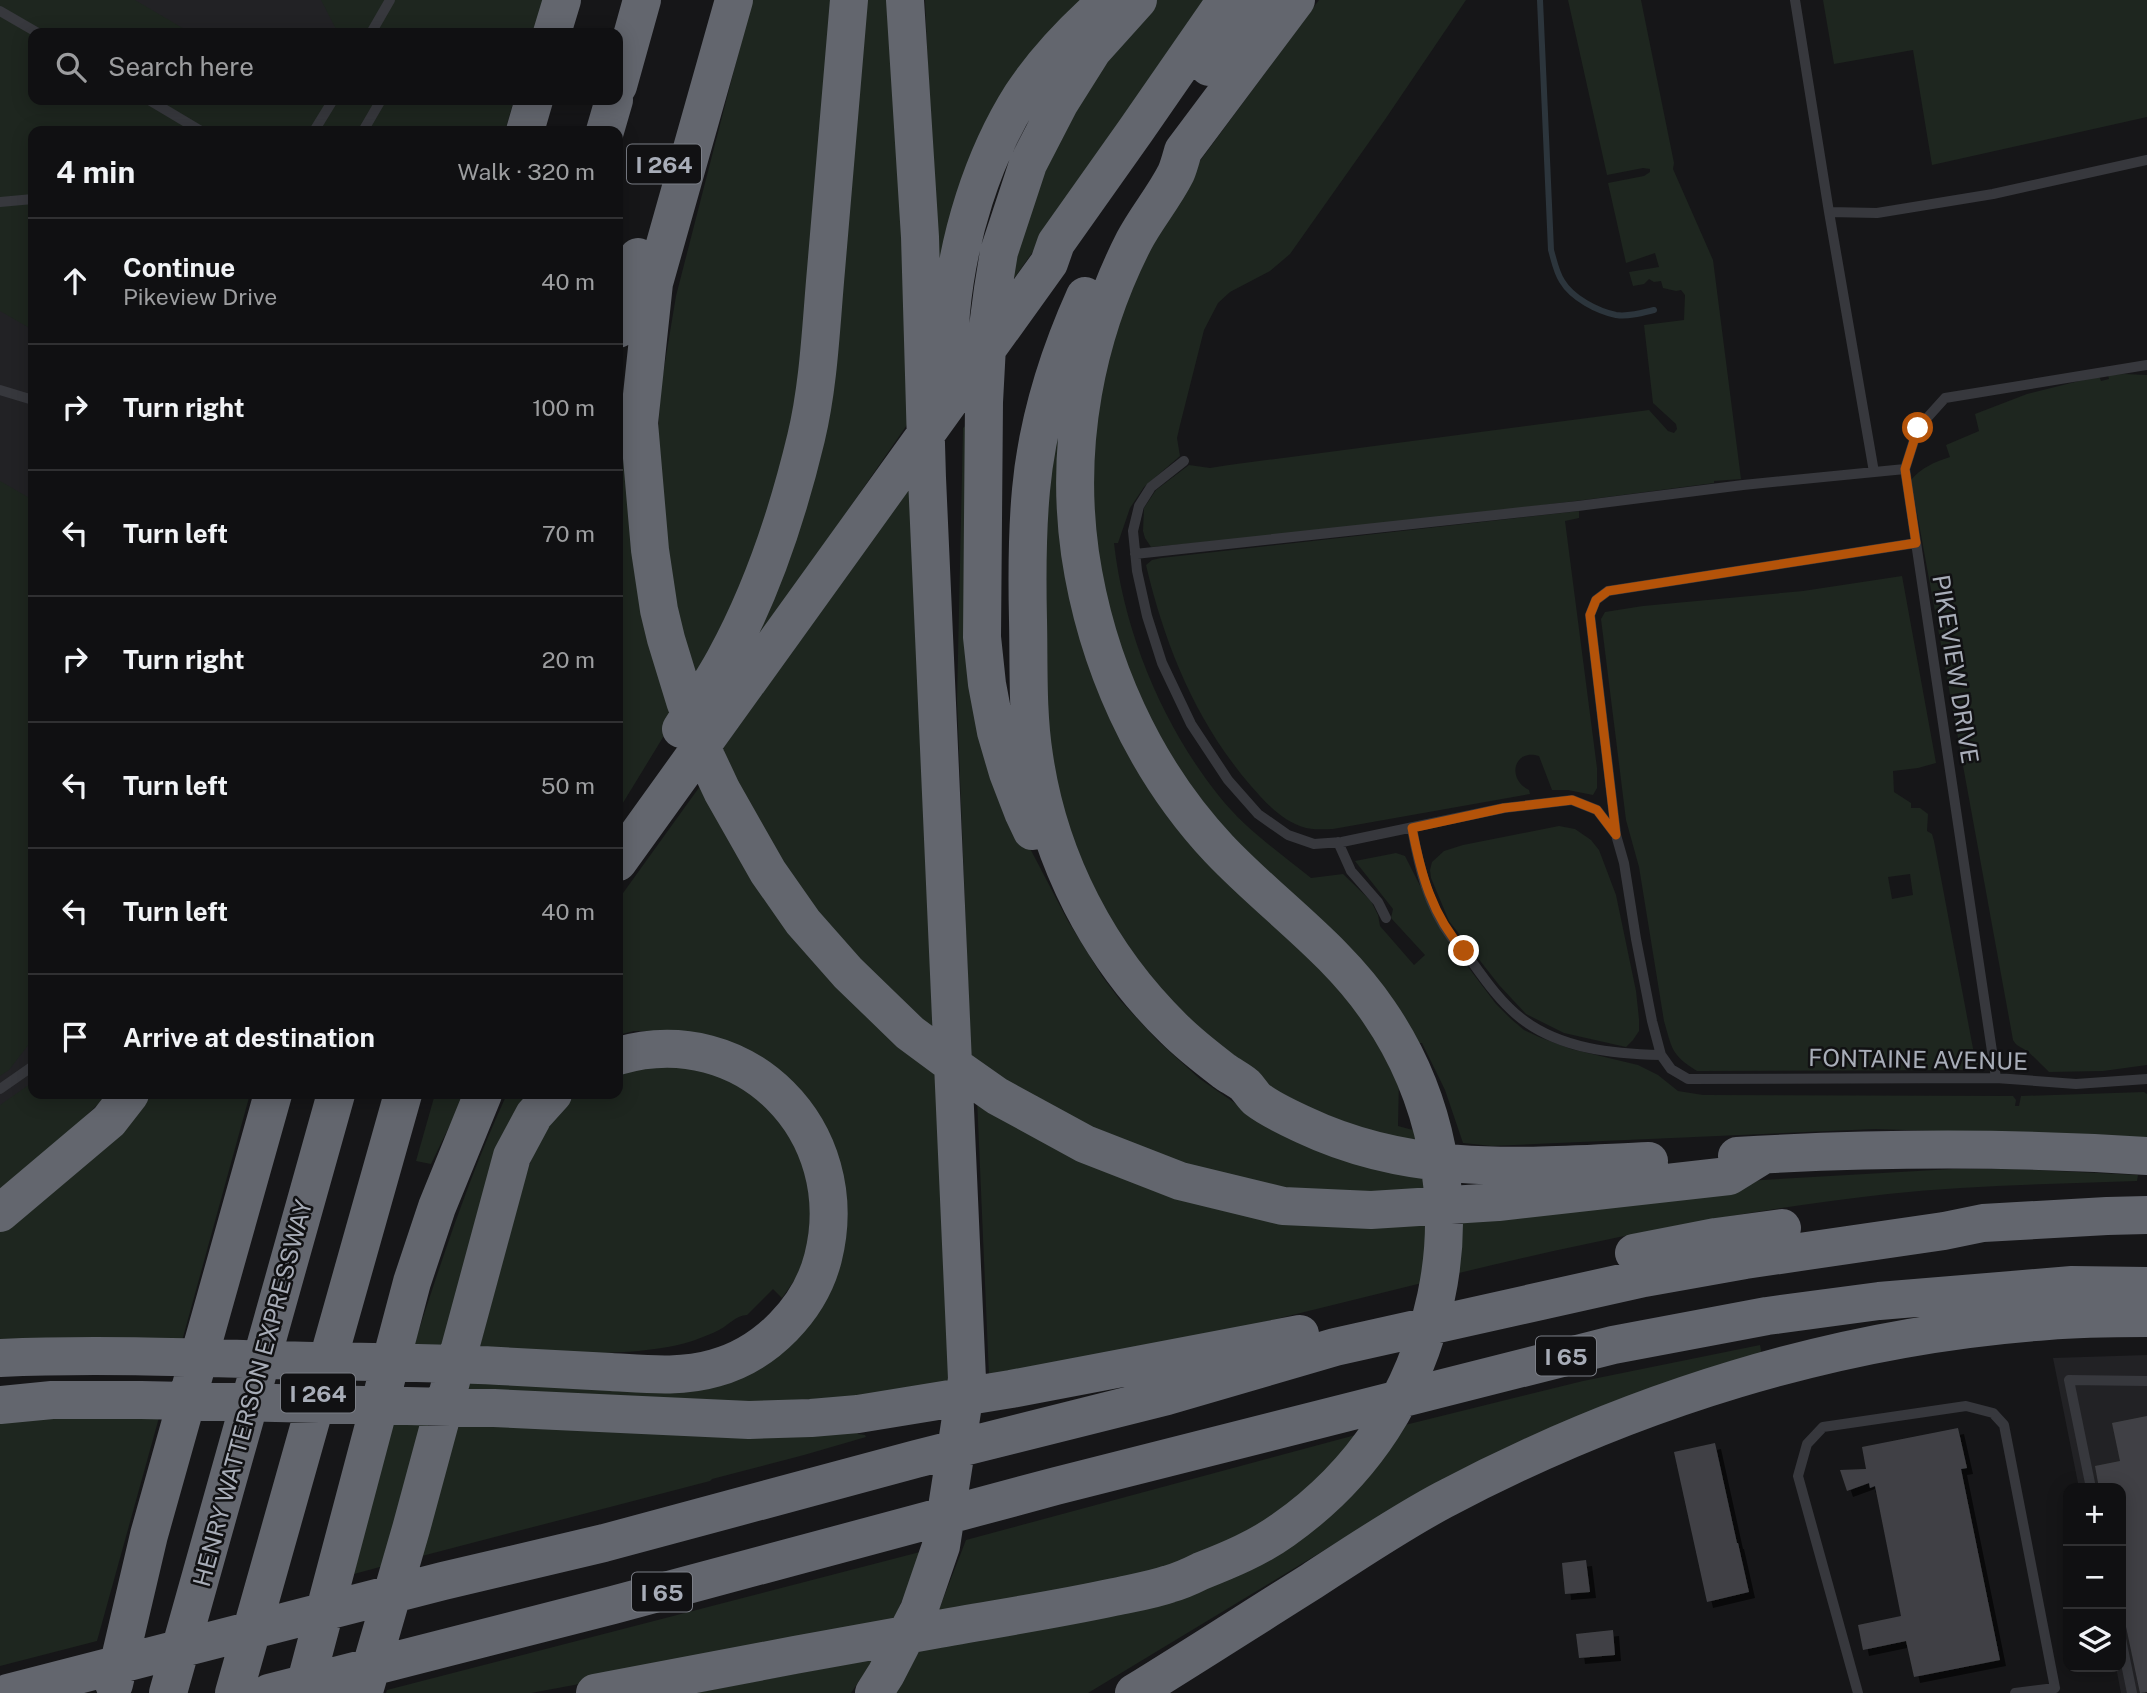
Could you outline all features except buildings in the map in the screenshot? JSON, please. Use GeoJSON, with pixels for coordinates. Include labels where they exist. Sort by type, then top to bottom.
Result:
{"type":"FeatureCollection","features":[{"type":"Feature","properties":{"kind":"highway"},"geometry":{"type":"LineString","coordinates":[[554,28],[562,0]]}},
{"type":"Feature","properties":{"kind":"highway"},"geometry":{"type":"LineString","coordinates":[[571,28],[579,0]]}},
{"type":"Feature","properties":{"kind":"highway"},"geometry":{"type":"LineString","coordinates":[[623,68],[642,0]]}},
{"type":"Feature","properties":{"kind":"highway","name":"I 264"},"geometry":{"type":"LineString","coordinates":[[623,311],[710,0]]}},
{"type":"Feature","properties":{"kind":"highway"},"geometry":{"type":"LineString","coordinates":[[734,0],[654,283],[639,423],[655,586],[674,666],[706,757],[722,792],[768,872],[803,922],[848,973],[910,1033],[997,1096],[1085,1144],[1181,1181],[1283,1206],[1371,1210],[1498,1202],[1729,1176],[1763,1155]]}},
{"type":"Feature","properties":{"kind":"highway"},"geometry":{"type":"LineString","coordinates":[[623,824],[726,658],[773,550],[807,436],[813,398],[849,0]]}},
{"type":"Feature","properties":{"kind":"highway"},"geometry":{"type":"LineString","coordinates":[[874,1693],[919,1610],[942,1546],[967,1379],[932,566],[946,491],[937,464],[924,392],[920,237],[905,0]]}},
{"type":"Feature","properties":{"kind":"highway"},"geometry":{"type":"LineString","coordinates":[[937,464],[949,356],[951,311],[958,264],[975,196],[996,143],[1022,96],[1079,26],[1108,0]]}},
{"type":"Feature","properties":{"kind":"highway"},"geometry":{"type":"LineString","coordinates":[[1138,0],[1093,50],[1059,104],[1028,164],[999,251],[988,327],[984,402],[982,637],[996,732],[1023,812],[1082,929],[1139,1010],[1188,1057],[1241,1096],[1257,1099],[1305,1125],[1340,1139],[1422,1161],[1490,1167],[1535,1167],[1763,1155],[1958,1150],[2147,1156]]}},
{"type":"Feature","properties":{"kind":"highway"},"geometry":{"type":"LineString","coordinates":[[623,855],[1049,263],[1056,243],[1226,0]]}},
{"type":"Feature","properties":{"kind":"highway"},"geometry":{"type":"LineString","coordinates":[[1049,263],[1066,251],[1261,0]]}},
{"type":"Feature","properties":{"kind":"highway"},"geometry":{"type":"LineString","coordinates":[[595,1693],[813,1651],[1070,1607],[1168,1585],[1237,1556],[1280,1533],[1313,1507],[1376,1441],[1415,1366],[1431,1322],[1442,1264],[1445,1227],[1443,1192],[1433,1130],[1425,1101],[1411,1068],[1378,1011],[1353,978],[1220,849],[1171,788],[1143,743],[1105,660],[1079,548],[1075,464],[1083,389],[1092,348],[1119,274],[1147,218],[1175,174],[1183,151],[1296,0]]}},
{"type":"Feature","properties":{"kind":"highway"},"geometry":{"type":"LineString","coordinates":[[526,126],[533,105]]}},
{"type":"Feature","properties":{"kind":"highway"},"geometry":{"type":"LineString","coordinates":[[544,126],[550,105]]}},
{"type":"Feature","properties":{"kind":"highway","name":"I 264"},"geometry":{"type":"LineString","coordinates":[[606,126],[613,105]]}},
{"type":"Feature","properties":{"kind":"highway"},"geometry":{"type":"LineString","coordinates":[[1183,151],[1169,160],[1096,271],[1076,315],[1055,374],[1042,424],[1031,486],[1028,544],[1030,706],[1034,755],[1050,828],[1072,884],[1092,923],[1143,996],[1174,1029],[1246,1086],[1257,1099]]}},
{"type":"Feature","properties":{"kind":"highway"},"geometry":{"type":"LineString","coordinates":[[0,1358],[72,1355],[153,1357],[498,1366],[668,1375],[717,1368],[754,1350],[785,1325],[798,1310],[817,1276],[823,1258],[830,1203],[824,1169],[811,1136],[780,1094],[752,1073],[711,1055],[679,1049],[657,1049],[623,1055]]}},
{"type":"Feature","properties":{"kind":"highway"},"geometry":{"type":"LineString","coordinates":[[0,1213],[109,1121],[126,1099]]}},
{"type":"Feature","properties":{"kind":"highway"},"geometry":{"type":"LineString","coordinates":[[111,1689],[149,1535],[272,1099]]}},
{"type":"Feature","properties":{"kind":"highway","name":"HENRY WATTERSON EXPRESSWAY"},"geometry":{"type":"LineString","coordinates":[[168,1693],[335,1099]]}},
{"type":"Feature","properties":{"kind":"highway","name":"I 264"},"geometry":{"type":"LineString","coordinates":[[234,1693],[402,1099]]}},
{"type":"Feature","properties":{"kind":"highway"},"geometry":{"type":"LineString","coordinates":[[303,1693],[412,1282],[445,1184],[481,1099]]}},
{"type":"Feature","properties":{"kind":"highway"},"geometry":{"type":"LineString","coordinates":[[363,1693],[411,1529],[512,1156],[534,1115],[548,1099]]}},
{"type":"Feature","properties":{"kind":"highway"},"geometry":{"type":"LineString","coordinates":[[0,1405],[52,1400],[141,1400],[494,1408],[748,1420],[858,1415],[1289,1337],[1542,1273],[1716,1237],[1941,1208],[1983,1223]]}},
{"type":"Feature","properties":{"kind":"highway","name":"I 65"},"geometry":{"type":"LineString","coordinates":[[8,1693],[443,1581],[604,1543],[916,1458],[1167,1396],[1335,1347],[1644,1278],[1745,1260],[1983,1223],[2147,1215]]}},
{"type":"Feature","properties":{"kind":"highway","name":"I 65"},"geometry":{"type":"LineString","coordinates":[[268,1693],[613,1605],[903,1526],[1614,1345],[1767,1316],[1879,1301],[2072,1285],[2147,1286]]}},
{"type":"Feature","properties":{"kind":"highway"},"geometry":{"type":"LineString","coordinates":[[1134,1693],[1442,1501],[1550,1447],[1624,1416],[1734,1379],[1809,1359],[1886,1343],[1962,1330],[2044,1321],[2147,1318]]}},
{"type":"Feature","properties":{"kind":"lane"},"geometry":{"type":"LineString","coordinates":[[374,28],[390,0]]}},
{"type":"Feature","properties":{"kind":"lane"},"geometry":{"type":"LineString","coordinates":[[1795,0],[1874,472]]}},
{"type":"Feature","properties":{"kind":"lane"},"geometry":{"type":"LineString","coordinates":[[0,11],[29,28]]}},
{"type":"Feature","properties":{"kind":"lane"},"geometry":{"type":"LineString","coordinates":[[157,105],[193,126]]}},
{"type":"Feature","properties":{"kind":"lane"},"geometry":{"type":"LineString","coordinates":[[317,126],[330,105]]}},
{"type":"Feature","properties":{"kind":"lane"},"geometry":{"type":"LineString","coordinates":[[366,126],[379,105]]}},
{"type":"Feature","properties":{"kind":"lane"},"geometry":{"type":"LineString","coordinates":[[1829,212],[1877,213],[1993,194],[2147,160]]}},
{"type":"Feature","properties":{"kind":"lane"},"geometry":{"type":"LineString","coordinates":[[0,202],[28,200]]}},
{"type":"Feature","properties":{"kind":"lane","name":"PIKEVIEW DRIVE"},"geometry":{"type":"LineString","coordinates":[[1996,1078],[1905,469],[1918,428],[1945,398],[2147,365]]}},
{"type":"Feature","properties":{"kind":"lane"},"geometry":{"type":"LineString","coordinates":[[0,390],[28,398]]}},
{"type":"Feature","properties":{"kind":"lane"},"geometry":{"type":"LineString","coordinates":[[1184,461],[1151,487],[1139,506],[1133,531],[1147,616],[1162,663],[1191,724],[1227,780],[1258,814],[1288,835],[1314,844],[1412,828],[1504,808],[1572,800],[1597,810],[1616,835]]}},
{"type":"Feature","properties":{"kind":"lane"},"geometry":{"type":"LineString","coordinates":[[1135,554],[1905,469]]}},
{"type":"Feature","properties":{"kind":"lane"},"geometry":{"type":"LineString","coordinates":[[1412,828],[1418,863],[1429,896],[1441,919],[1452,938],[1484,978],[1523,1020],[1571,1043],[1621,1054],[1661,1055],[1652,1021],[1624,863],[1616,835],[1590,615],[1596,600],[1608,591],[1916,543]]}},
{"type":"Feature","properties":{"kind":"lane"},"geometry":{"type":"LineString","coordinates":[[1338,842],[1350,871],[1378,902],[1386,918]]}},
{"type":"Feature","properties":{"kind":"lane","name":"FONTAINE AVENUE"},"geometry":{"type":"LineString","coordinates":[[1661,1055],[1671,1069],[1688,1079],[1996,1078],[2076,1084],[2147,1079]]}},
{"type":"Feature","properties":{"kind":"lane"},"geometry":{"type":"LineString","coordinates":[[0,1089],[28,1069]]}},
{"type":"Feature","properties":{"kind":"lane"},"geometry":{"type":"LineString","coordinates":[[2090,1483],[2069,1380],[2147,1381]]}},
{"type":"Feature","properties":{"kind":"lane"},"geometry":{"type":"LineString","coordinates":[[1858,1693],[1798,1476],[1807,1444],[1823,1427],[1966,1406],[1993,1413],[2004,1425],[2055,1688],[2015,1693]]}},
{"type":"Feature","properties":{"kind":"lane"},"geometry":{"type":"LineString","coordinates":[[2126,1664],[2132,1693]]}},
{"type":"Feature","properties":{"kind":"shaded area"},"geometry":{"type":"Polygon","coordinates":[[[0,0],[523,0],[516,28],[28,28],[28,105],[424,105],[108,126],[28,126],[28,1099],[0,1127],[0,0]]]}},
{"type":"Feature","properties":{"kind":"shaded area"},"geometry":{"type":"Polygon","coordinates":[[[0,0],[135,0],[183,28],[28,28],[28,105],[513,105],[506,126],[28,126],[28,327],[0,311],[0,0]]]}},
{"type":"Feature","properties":{"kind":"shaded area"},"geometry":{"type":"Polygon","coordinates":[[[321,0],[544,0],[536,28],[335,28],[321,0]]]}},
{"type":"Feature","properties":{"kind":"shaded area"},"geometry":{"type":"Polygon","coordinates":[[[752,0],[840,0],[818,253],[778,507],[696,684],[672,601],[658,431],[661,386],[676,296],[752,0]]]}},
{"type":"Feature","properties":{"kind":"shaded area"},"geometry":{"type":"Polygon","coordinates":[[[866,0],[893,0],[909,422],[736,672],[763,613],[866,0]]]}},
{"type":"Feature","properties":{"kind":"shaded area"},"geometry":{"type":"Polygon","coordinates":[[[925,0],[1090,0],[937,275],[925,0]]]}},
{"type":"Feature","properties":{"kind":"shaded area"},"geometry":{"type":"Polygon","coordinates":[[[1153,0],[1212,0],[1010,284],[1022,228],[1065,119],[1153,0]]]}},
{"type":"Feature","properties":{"kind":"shaded area"},"geometry":{"type":"Polygon","coordinates":[[[1319,0],[1466,0],[1290,254],[1270,271],[1230,292],[1218,303],[1204,330],[1180,425],[1177,438],[1180,456],[1144,487],[1130,508],[1118,543],[1114,543],[1127,611],[1149,677],[1180,740],[1199,769],[1240,819],[1311,878],[1343,874],[1371,901],[1380,926],[1414,965],[1425,955],[1391,918],[1393,909],[1355,861],[1396,853],[1405,856],[1447,939],[1496,1004],[1524,1030],[1539,1037],[1571,1049],[1638,1065],[1658,1075],[1678,1091],[1703,1095],[2013,1096],[2016,1100],[2015,1106],[2019,1106],[2021,1096],[2144,1092],[2147,1094],[2147,1138],[1875,1129],[1492,1146],[1463,1143],[1445,1090],[1422,1043],[1419,1043],[1191,791],[1132,686],[1104,599],[1089,476],[1091,434],[1117,311],[1180,188],[1319,0]]]}},
{"type":"Feature","properties":{"kind":"shaded area"},"geometry":{"type":"Polygon","coordinates":[[[1568,0],[1641,0],[1673,169],[1713,260],[1741,479],[1433,518],[1151,547],[1143,531],[1144,508],[1156,490],[1189,465],[1210,468],[1649,410],[1668,431],[1674,433],[1676,424],[1653,403],[1644,325],[1684,320],[1685,295],[1681,290],[1663,288],[1661,281],[1654,282],[1649,279],[1644,284],[1633,286],[1629,272],[1659,267],[1655,253],[1626,263],[1608,183],[1644,176],[1650,169],[1607,175],[1568,0]]]}},
{"type":"Feature","properties":{"kind":"shaded area"},"geometry":{"type":"Polygon","coordinates":[[[1823,0],[2147,0],[2147,117],[1932,165],[1913,50],[1834,64],[1823,0]]]}},
{"type":"Feature","properties":{"kind":"shaded area"},"geometry":{"type":"Polygon","coordinates":[[[1083,345],[1095,663],[1338,975],[1399,1079],[1398,1126],[1420,1132],[1423,1143],[1366,1130],[1312,1109],[1258,1081],[1161,999],[1084,882],[1046,745],[1046,478],[1083,345]]]}},
{"type":"Feature","properties":{"kind":"shaded area"},"geometry":{"type":"Polygon","coordinates":[[[2108,375],[2147,375],[2147,1065],[2103,1071],[2049,1072],[2013,1040],[1911,480],[1928,466],[1950,457],[1946,445],[1979,431],[1975,414],[2027,394],[2099,376],[2101,381],[2109,379],[2108,375]]]}},
{"type":"Feature","properties":{"kind":"shaded area"},"geometry":{"type":"Polygon","coordinates":[[[630,394],[676,716],[623,803],[623,418],[630,394]]]}},
{"type":"Feature","properties":{"kind":"shaded area"},"geometry":{"type":"Polygon","coordinates":[[[972,420],[1024,837],[1068,921],[1120,1000],[1158,1041],[1200,1079],[1245,1110],[1429,1176],[1430,1195],[1297,1190],[1200,1170],[1070,1121],[971,1059],[957,701],[963,428],[972,420]]]}},
{"type":"Feature","properties":{"kind":"shaded area"},"geometry":{"type":"Polygon","coordinates":[[[0,481],[28,497],[28,1045],[9,1070],[0,1076],[0,481]]]}},
{"type":"Feature","properties":{"kind":"shaded area"},"geometry":{"type":"Polygon","coordinates":[[[911,484],[933,1030],[844,945],[784,868],[721,751],[911,484]]]}},
{"type":"Feature","properties":{"kind":"shaded area"},"geometry":{"type":"Polygon","coordinates":[[[1579,511],[1579,518],[1565,521],[1597,768],[1597,788],[1593,795],[1552,790],[1539,756],[1530,755],[1519,760],[1515,772],[1517,779],[1530,794],[1333,829],[1306,828],[1282,816],[1263,799],[1231,761],[1214,736],[1185,682],[1163,625],[1146,565],[1161,558],[1579,511]]]}},
{"type":"Feature","properties":{"kind":"shaded area"},"geometry":{"type":"Polygon","coordinates":[[[1902,576],[1936,763],[1893,771],[1894,792],[1911,803],[1911,808],[1920,808],[1928,814],[1927,831],[1932,834],[1934,841],[1975,1059],[1980,1065],[1969,1070],[1697,1071],[1677,1055],[1671,1044],[1664,1021],[1639,867],[1626,820],[1601,619],[1605,612],[1643,606],[1803,591],[1902,576]],[[1910,874],[1888,877],[1892,899],[1913,895],[1910,874]]]}},
{"type":"Feature","properties":{"kind":"shaded area"},"geometry":{"type":"Polygon","coordinates":[[[703,782],[935,1068],[951,1384],[891,1393],[770,1401],[466,1394],[470,1381],[593,1379],[800,1329],[819,1116],[789,1079],[663,1031],[623,1034],[623,893],[703,782]]]}},
{"type":"Feature","properties":{"kind":"shaded area"},"geometry":{"type":"Polygon","coordinates":[[[1559,826],[1575,829],[1591,840],[1599,850],[1616,895],[1636,991],[1639,1019],[1639,1031],[1626,1047],[1564,1033],[1526,1014],[1499,985],[1449,921],[1431,878],[1432,862],[1444,851],[1559,826]]]}},
{"type":"Feature","properties":{"kind":"shaded area"},"geometry":{"type":"Polygon","coordinates":[[[656,1064],[719,1072],[771,1106],[804,1159],[814,1229],[798,1275],[782,1298],[773,1289],[747,1315],[707,1336],[674,1346],[597,1353],[479,1349],[525,1178],[535,1149],[549,1122],[572,1099],[623,1099],[623,1072],[656,1064]]]}},
{"type":"Feature","properties":{"kind":"shaded area"},"geometry":{"type":"Polygon","coordinates":[[[28,1085],[28,1099],[104,1099],[55,1145],[0,1190],[0,1105],[28,1085]]]}},
{"type":"Feature","properties":{"kind":"shaded area"},"geometry":{"type":"Polygon","coordinates":[[[977,1098],[1033,1133],[1431,1221],[1426,1282],[1219,1333],[989,1376],[977,1098]]]}},
{"type":"Feature","properties":{"kind":"shaded area"},"geometry":{"type":"Polygon","coordinates":[[[148,1099],[249,1099],[182,1341],[0,1345],[0,1230],[126,1124],[148,1099]]]}},
{"type":"Feature","properties":{"kind":"shaded area"},"geometry":{"type":"Polygon","coordinates":[[[434,1099],[463,1099],[431,1164],[416,1161],[434,1099]]]}},
{"type":"Feature","properties":{"kind":"shaded area"},"geometry":{"type":"Polygon","coordinates":[[[505,1099],[527,1099],[446,1349],[413,1348],[445,1251],[505,1099]]]}},
{"type":"Feature","properties":{"kind":"shaded area"},"geometry":{"type":"Polygon","coordinates":[[[1952,1169],[2138,1175],[2137,1181],[1950,1189],[1780,1208],[1618,1237],[1459,1273],[1462,1217],[1762,1180],[1952,1169]]]}},
{"type":"Feature","properties":{"kind":"shaded area"},"geometry":{"type":"Polygon","coordinates":[[[1760,1345],[1762,1356],[1389,1511],[1088,1693],[894,1693],[920,1650],[1159,1598],[1405,1425],[1583,1381],[1760,1345]]]}},
{"type":"Feature","properties":{"kind":"shaded area"},"geometry":{"type":"Polygon","coordinates":[[[2147,1355],[2147,1693],[2121,1693],[2117,1672],[2126,1672],[2126,1483],[2078,1483],[2053,1358],[2147,1355]]]}},
{"type":"Feature","properties":{"kind":"shaded area"},"geometry":{"type":"Polygon","coordinates":[[[160,1414],[97,1641],[0,1666],[0,1417],[160,1414]]]}},
{"type":"Feature","properties":{"kind":"shaded area"},"geometry":{"type":"Polygon","coordinates":[[[392,1421],[429,1422],[391,1564],[354,1574],[392,1421]]]}},
{"type":"Feature","properties":{"kind":"shaded area"},"geometry":{"type":"Polygon","coordinates":[[[458,1423],[857,1432],[866,1437],[710,1481],[422,1556],[458,1423]]]}},
{"type":"Feature","properties":{"kind":"shaded area"},"geometry":{"type":"Polygon","coordinates":[[[1363,1433],[1306,1496],[1193,1563],[936,1617],[966,1540],[1363,1433]]]}},
{"type":"Feature","properties":{"kind":"shaded area"},"geometry":{"type":"Polygon","coordinates":[[[920,1552],[891,1626],[531,1693],[386,1693],[387,1690],[920,1552]]]}},
{"type":"Feature","properties":{"kind":"shaded area"},"geometry":{"type":"Polygon","coordinates":[[[874,1659],[851,1693],[694,1693],[874,1659]]]}},
{"type":"Feature","properties":{"kind":"waterway"},"geometry":{"type":"LineString","coordinates":[[1540,0],[1551,250],[1557,270],[1572,293],[1601,310],[1616,315],[1654,310]]}},
{"type":"Feature","properties":{"kind":"route"},"geometry":{"type":"LineString","coordinates":[[1464,951],[1452,938],[1429,896],[1418,863],[1412,828],[1504,808],[1572,800],[1597,810],[1616,835],[1590,615],[1596,600],[1608,591],[1916,543],[1905,469],[1918,428]]}}]}
